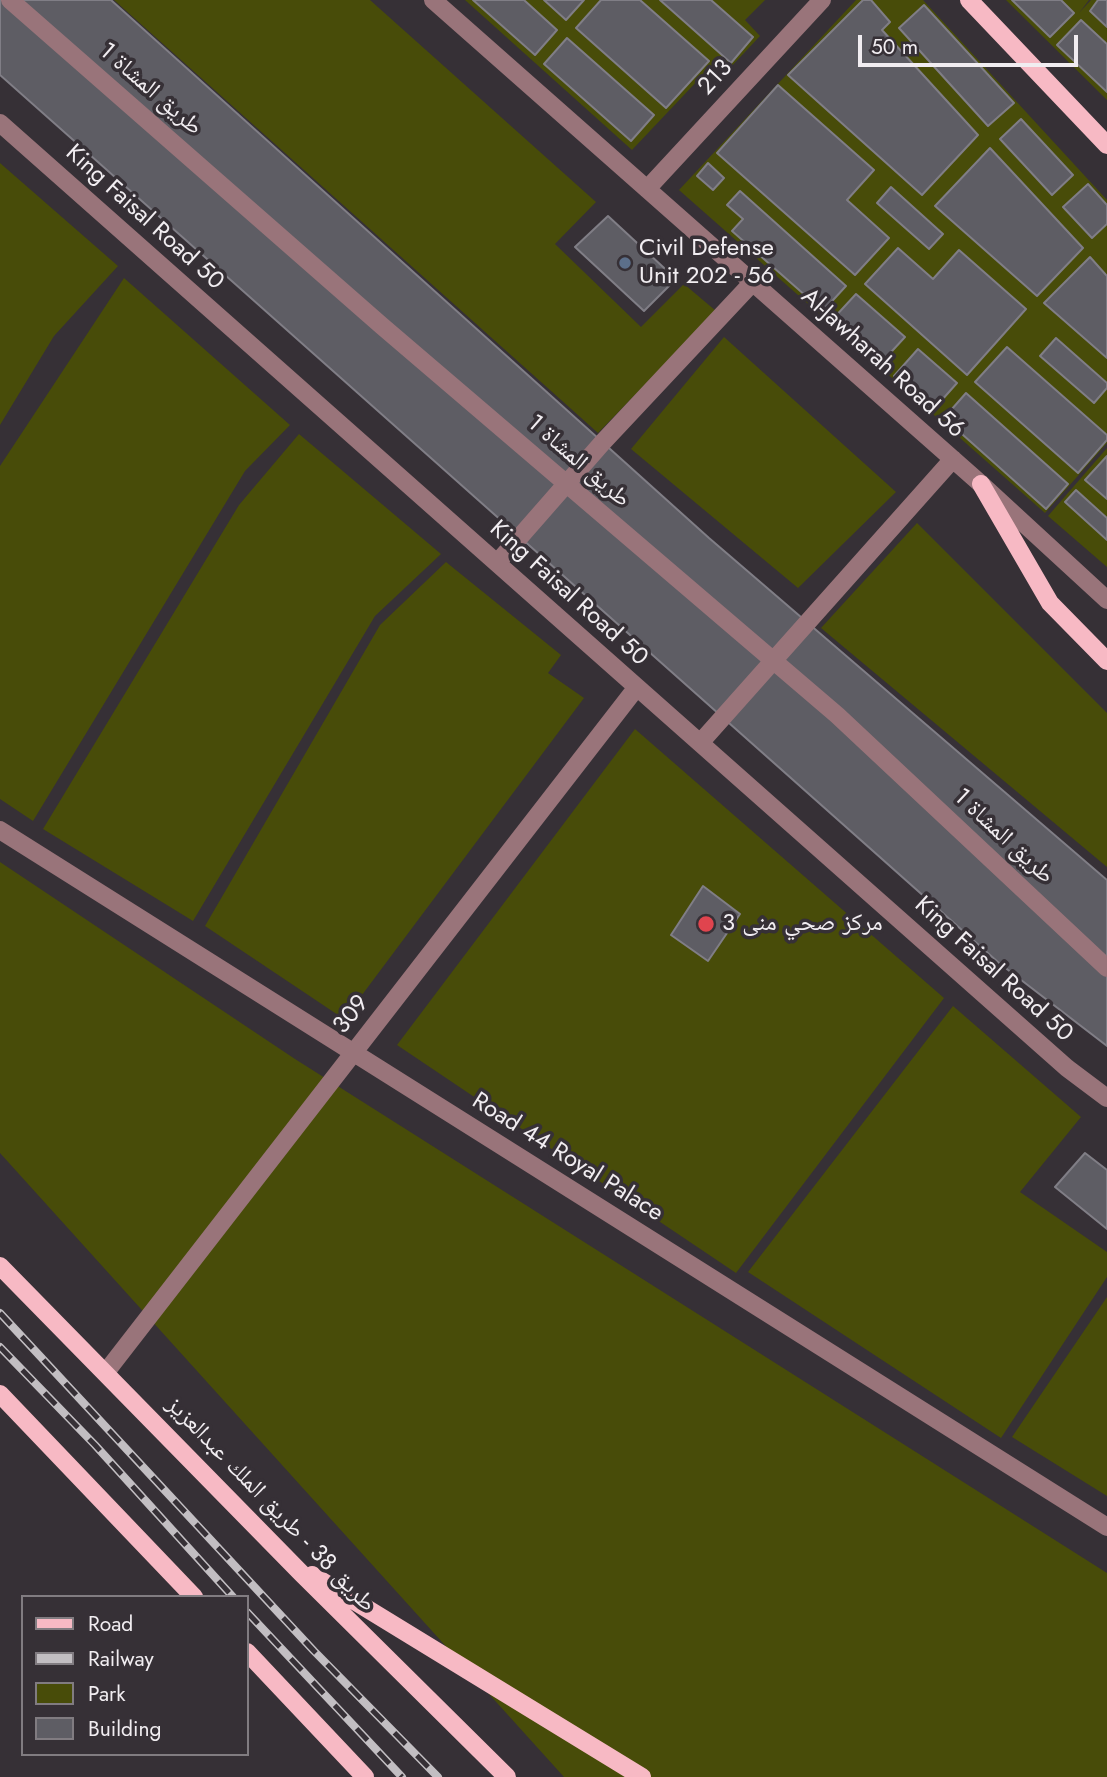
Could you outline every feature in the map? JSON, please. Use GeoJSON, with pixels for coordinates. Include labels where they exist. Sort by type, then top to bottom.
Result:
{"type":"FeatureCollection","features":[{"type":"Feature","properties":{"kind":"main road"},"geometry":{"type":"LineString","coordinates":[[969,0],[1107,145]]}},
{"type":"Feature","properties":{"kind":"main road"},"geometry":{"type":"LineString","coordinates":[[981,484],[1050,603],[1107,661]]}},
{"type":"Feature","properties":{"kind":"main road","name":"طريق 38 - طريق الملك عبدالعزيز"},"geometry":{"type":"LineString","coordinates":[[0,1266],[291,1562],[508,1777]]}},
{"type":"Feature","properties":{"kind":"main road"},"geometry":{"type":"LineString","coordinates":[[0,1394],[192,1595]]}},
{"type":"Feature","properties":{"kind":"main road"},"geometry":{"type":"LineString","coordinates":[[291,1562],[642,1777]]}},
{"type":"Feature","properties":{"kind":"main road"},"geometry":{"type":"LineString","coordinates":[[248,1653],[365,1777]]}},
{"type":"Feature","properties":{"kind":"street","name":"طريق المشاة 1"},"geometry":{"type":"LineString","coordinates":[[10,0],[567,485],[837,715],[1107,968]]}},
{"type":"Feature","properties":{"kind":"street","name":"Al-Jawharah Road 56"},"geometry":{"type":"LineString","coordinates":[[433,0],[953,459],[1107,600]]}},
{"type":"Feature","properties":{"kind":"street","name":"213"},"geometry":{"type":"LineString","coordinates":[[647,189],[822,0]]}},
{"type":"Feature","properties":{"kind":"street","name":"King Faisal Road 50"},"geometry":{"type":"LineString","coordinates":[[0,123],[1067,1068],[1107,1098]]}},
{"type":"Feature","properties":{"kind":"street"},"geometry":{"type":"LineString","coordinates":[[497,563],[753,282]]}},
{"type":"Feature","properties":{"kind":"street"},"geometry":{"type":"LineString","coordinates":[[700,743],[953,459]]}},
{"type":"Feature","properties":{"kind":"street","name":"309"},"geometry":{"type":"LineString","coordinates":[[106,1372],[637,687]]}},
{"type":"Feature","properties":{"kind":"street","name":"Road 44 Royal Palace"},"geometry":{"type":"LineString","coordinates":[[0,830],[1107,1527]]}},
{"type":"Feature","properties":{"kind":"green space"},"geometry":{"type":"Polygon","coordinates":[[[114,0],[370,0],[596,202],[555,244],[641,327],[684,284],[716,311],[598,433],[114,0]]]}},
{"type":"Feature","properties":{"kind":"green space"},"geometry":{"type":"Polygon","coordinates":[[[465,0],[765,0],[745,20],[760,36],[729,69],[718,59],[632,150],[465,0]]]}},
{"type":"Feature","properties":{"kind":"green space"},"geometry":{"type":"Polygon","coordinates":[[[856,0],[923,0],[1107,200],[1107,443],[1045,513],[679,190],[856,0]]]}},
{"type":"Feature","properties":{"kind":"green space"},"geometry":{"type":"Polygon","coordinates":[[[1006,0],[1089,0],[1079,13],[1091,0],[1107,0],[1107,100],[1006,0]]]}},
{"type":"Feature","properties":{"kind":"green space"},"geometry":{"type":"Polygon","coordinates":[[[0,163],[118,266],[54,336],[0,425],[0,163]]]}},
{"type":"Feature","properties":{"kind":"green space"},"geometry":{"type":"Polygon","coordinates":[[[124,278],[290,425],[245,471],[33,821],[0,799],[0,466],[124,278]]]}},
{"type":"Feature","properties":{"kind":"green space"},"geometry":{"type":"Polygon","coordinates":[[[724,337],[896,492],[798,588],[631,449],[724,337]]]}},
{"type":"Feature","properties":{"kind":"green space"},"geometry":{"type":"Polygon","coordinates":[[[299,434],[441,554],[375,616],[193,921],[43,829],[239,505],[299,434]]]}},
{"type":"Feature","properties":{"kind":"green space"},"geometry":{"type":"Polygon","coordinates":[[[1107,448],[1107,567],[1048,516],[1107,448]]]}},
{"type":"Feature","properties":{"kind":"green space"},"geometry":{"type":"Polygon","coordinates":[[[917,523],[1107,713],[1107,867],[821,628],[917,523]]]}},
{"type":"Feature","properties":{"kind":"green space"},"geometry":{"type":"Polygon","coordinates":[[[446,562],[561,655],[548,673],[584,698],[344,1019],[205,926],[380,625],[446,562]]]}},
{"type":"Feature","properties":{"kind":"green space"},"geometry":{"type":"Polygon","coordinates":[[[635,729],[944,998],[736,1273],[397,1045],[635,729]]]}},
{"type":"Feature","properties":{"kind":"green space"},"geometry":{"type":"Polygon","coordinates":[[[0,862],[295,1059],[1107,1573],[1107,1777],[564,1777],[0,1153],[0,862]]]}},
{"type":"Feature","properties":{"kind":"green space"},"geometry":{"type":"Polygon","coordinates":[[[953,1006],[1081,1117],[1020,1192],[1107,1252],[1107,1277],[1001,1438],[748,1272],[953,1006]]]}},
{"type":"Feature","properties":{"kind":"green space"},"geometry":{"type":"Polygon","coordinates":[[[1107,1297],[1107,1496],[1012,1437],[1107,1297]]]}},
{"type":"Feature","properties":{"kind":"building"},"geometry":{"type":"Polygon","coordinates":[[[0,0],[111,0],[709,538],[1107,880],[1107,1046],[999,963],[0,75],[0,0]]]}},
{"type":"Feature","properties":{"kind":"building"},"geometry":{"type":"Polygon","coordinates":[[[473,0],[524,0],[557,30],[535,55],[473,0]]]}},
{"type":"Feature","properties":{"kind":"building"},"geometry":{"type":"Polygon","coordinates":[[[544,0],[584,0],[566,20],[544,0]]]}},
{"type":"Feature","properties":{"kind":"building"},"geometry":{"type":"Polygon","coordinates":[[[601,0],[640,0],[709,61],[666,108],[576,28],[601,0]]]}},
{"type":"Feature","properties":{"kind":"building"},"geometry":{"type":"Polygon","coordinates":[[[660,0],[711,0],[753,37],[731,63],[660,0]]]}},
{"type":"Feature","properties":{"kind":"building"},"geometry":{"type":"Polygon","coordinates":[[[863,0],[871,0],[890,22],[882,30],[978,135],[922,195],[788,75],[863,0]]]}},
{"type":"Feature","properties":{"kind":"building"},"geometry":{"type":"Polygon","coordinates":[[[1012,0],[1061,0],[1074,13],[1050,37],[1012,0]]]}},
{"type":"Feature","properties":{"kind":"building"},"geometry":{"type":"Polygon","coordinates":[[[1098,0],[1107,0],[1107,27],[1090,11],[1098,0]]]}},
{"type":"Feature","properties":{"kind":"building"},"geometry":{"type":"Polygon","coordinates":[[[924,5],[1014,103],[988,126],[899,28],[924,5]]]}},
{"type":"Feature","properties":{"kind":"building"},"geometry":{"type":"Polygon","coordinates":[[[1081,20],[1107,44],[1107,92],[1057,45],[1081,20]]]}},
{"type":"Feature","properties":{"kind":"building"},"geometry":{"type":"Polygon","coordinates":[[[567,38],[654,115],[631,141],[544,64],[567,38]]]}},
{"type":"Feature","properties":{"kind":"building"},"geometry":{"type":"Polygon","coordinates":[[[778,85],[874,170],[847,200],[889,238],[855,275],[717,153],[778,85]]]}},
{"type":"Feature","properties":{"kind":"building"},"geometry":{"type":"Polygon","coordinates":[[[1021,119],[1073,175],[1052,195],[1000,139],[1021,119]]]}},
{"type":"Feature","properties":{"kind":"building"},"geometry":{"type":"Polygon","coordinates":[[[990,148],[1083,248],[1037,296],[935,206],[990,148]]]}},
{"type":"Feature","properties":{"kind":"building"},"geometry":{"type":"Polygon","coordinates":[[[708,163],[724,178],[713,190],[697,176],[708,163]]]}},
{"type":"Feature","properties":{"kind":"building"},"geometry":{"type":"Polygon","coordinates":[[[1088,184],[1107,205],[1107,224],[1092,238],[1063,207],[1088,184]]]}},
{"type":"Feature","properties":{"kind":"building"},"geometry":{"type":"Polygon","coordinates":[[[891,187],[943,234],[929,249],[877,203],[891,187]]]}},
{"type":"Feature","properties":{"kind":"building"},"geometry":{"type":"Polygon","coordinates":[[[740,191],[846,286],[823,311],[732,231],[743,219],[727,205],[740,191]]]}},
{"type":"Feature","properties":{"kind":"building","name":"Civil Defense Unit 202 - 56"},"geometry":{"type":"Polygon","coordinates":[[[608,216],[676,279],[644,311],[575,247],[608,216]]]}},
{"type":"Feature","properties":{"kind":"building"},"geometry":{"type":"Polygon","coordinates":[[[898,248],[933,279],[959,250],[1026,309],[967,375],[865,284],[898,248]]]}},
{"type":"Feature","properties":{"kind":"building"},"geometry":{"type":"Polygon","coordinates":[[[1090,257],[1107,276],[1107,358],[1044,303],[1090,257]]]}},
{"type":"Feature","properties":{"kind":"building"},"geometry":{"type":"Polygon","coordinates":[[[856,294],[905,337],[881,363],[832,320],[856,294]]]}},
{"type":"Feature","properties":{"kind":"building"},"geometry":{"type":"Polygon","coordinates":[[[1056,338],[1107,383],[1107,388],[1094,403],[1040,356],[1056,338]]]}},
{"type":"Feature","properties":{"kind":"building"},"geometry":{"type":"Polygon","coordinates":[[[1007,347],[1107,435],[1107,440],[1078,473],[975,382],[1007,347]]]}},
{"type":"Feature","properties":{"kind":"building"},"geometry":{"type":"Polygon","coordinates":[[[918,349],[957,383],[933,410],[894,376],[918,349]]]}},
{"type":"Feature","properties":{"kind":"building"},"geometry":{"type":"Polygon","coordinates":[[[966,393],[1068,484],[1046,509],[944,418],[966,393]]]}},
{"type":"Feature","properties":{"kind":"building"},"geometry":{"type":"Polygon","coordinates":[[[1107,456],[1107,499],[1085,480],[1107,456]]]}},
{"type":"Feature","properties":{"kind":"building"},"geometry":{"type":"Polygon","coordinates":[[[1076,490],[1107,518],[1107,540],[1065,502],[1076,490]]]}},
{"type":"Feature","properties":{"kind":"building","name":"مركز صحي منى 3"},"geometry":{"type":"Polygon","coordinates":[[[703,886],[740,914],[708,961],[671,935],[703,886]]]}},
{"type":"Feature","properties":{"kind":"building"},"geometry":{"type":"Polygon","coordinates":[[[1085,1153],[1107,1170],[1107,1229],[1055,1187],[1085,1153]]]}},
{"type":"Feature","properties":{"kind":"railway"},"geometry":{"type":"LineString","coordinates":[[0,1313],[314,1651],[438,1777]]}},
{"type":"Feature","properties":{"kind":"railway"},"geometry":{"type":"LineString","coordinates":[[0,1347],[95,1445],[231,1595]]}},
{"type":"Feature","properties":{"kind":"railway"},"geometry":{"type":"LineString","coordinates":[[248,1613],[402,1777]]}},
{"type":"Feature","properties":{"kind":"place","name":"Civil Defense Unit 202 - 56"},"geometry":{"type":"Point","coordinates":[625,263]}},
{"type":"Feature","properties":{"kind":"place","name":"مركز صحي منى 3"},"geometry":{"type":"Point","coordinates":[706,924]}}]}
